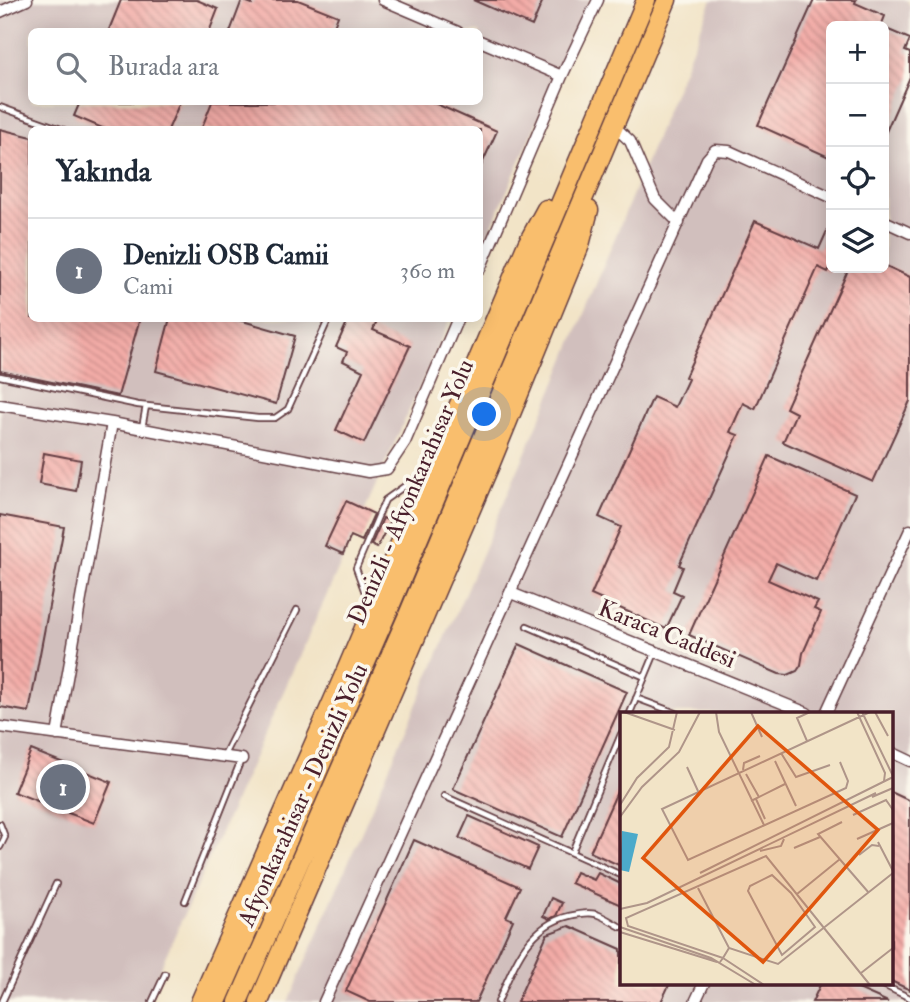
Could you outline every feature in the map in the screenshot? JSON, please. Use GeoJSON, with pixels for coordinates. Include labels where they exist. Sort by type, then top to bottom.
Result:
{"type":"FeatureCollection","features":[{"type":"Feature","properties":{"kind":"highway","name":"Denizli - Afyonkarahisar Yolu"},"geometry":{"type":"LineString","coordinates":[[217,1002],[389,609],[646,0]]}},
{"type":"Feature","properties":{"kind":"highway"},"geometry":{"type":"LineString","coordinates":[[259,1002],[490,465],[580,244],[611,134],[667,0]]}},
{"type":"Feature","properties":{"kind":"highway"},"geometry":{"type":"LineString","coordinates":[[201,1002],[527,244],[589,132]]}},
{"type":"Feature","properties":{"kind":"highway","name":"Afyonkarahisar - Denizli Yolu"},"geometry":{"type":"LineString","coordinates":[[239,1002],[350,752],[611,134]]}},
{"type":"Feature","properties":{"kind":"street"},"geometry":{"type":"LineString","coordinates":[[0,12],[27,0]]}},
{"type":"Feature","properties":{"kind":"street"},"geometry":{"type":"LineString","coordinates":[[383,0],[449,28]]}},
{"type":"Feature","properties":{"kind":"street"},"geometry":{"type":"LineString","coordinates":[[483,262],[562,76],[598,0]]}},
{"type":"Feature","properties":{"kind":"street"},"geometry":{"type":"LineString","coordinates":[[483,42],[562,76]]}},
{"type":"Feature","properties":{"kind":"street"},"geometry":{"type":"LineString","coordinates":[[611,134],[630,141],[655,199],[679,223]]}},
{"type":"Feature","properties":{"kind":"street"},"geometry":{"type":"LineString","coordinates":[[324,1002],[707,159],[715,150],[729,151],[826,196]]}},
{"type":"Feature","properties":{"kind":"street"},"geometry":{"type":"LineString","coordinates":[[889,223],[910,233]]}},
{"type":"Feature","properties":{"kind":"street"},"geometry":{"type":"LineString","coordinates":[[0,405],[142,428],[368,472],[387,469],[405,442],[456,322]]}},
{"type":"Feature","properties":{"kind":"street"},"geometry":{"type":"LineString","coordinates":[[57,735],[112,423]]}},
{"type":"Feature","properties":{"kind":"street"},"geometry":{"type":"LineString","coordinates":[[826,712],[910,530]]}},
{"type":"Feature","properties":{"kind":"street","name":"Karaca Caddesi"},"geometry":{"type":"LineString","coordinates":[[511,593],[805,712]]}},
{"type":"Feature","properties":{"kind":"street"},"geometry":{"type":"LineString","coordinates":[[0,727],[242,759]]}},
{"type":"Feature","properties":{"kind":"street"},"geometry":{"type":"LineString","coordinates":[[892,752],[910,761]]}},
{"type":"Feature","properties":{"kind":"street"},"geometry":{"type":"LineString","coordinates":[[695,1002],[704,984]]}},
{"type":"Feature","properties":{"kind":"lane"},"geometry":{"type":"LineString","coordinates":[[0,107],[53,126]]}},
{"type":"Feature","properties":{"kind":"lane"},"geometry":{"type":"LineString","coordinates":[[0,376],[146,406],[275,418],[288,409],[327,322]]}},
{"type":"Feature","properties":{"kind":"lane"},"geometry":{"type":"LineString","coordinates":[[142,428],[146,406]]}},
{"type":"Feature","properties":{"kind":"lane"},"geometry":{"type":"LineString","coordinates":[[371,610],[356,569],[385,500],[432,466]]}},
{"type":"Feature","properties":{"kind":"lane"},"geometry":{"type":"LineString","coordinates":[[224,755],[297,610]]}},
{"type":"Feature","properties":{"kind":"lane"},"geometry":{"type":"LineString","coordinates":[[527,626],[645,677]]}},
{"type":"Feature","properties":{"kind":"lane"},"geometry":{"type":"LineString","coordinates":[[630,712],[656,652]]}},
{"type":"Feature","properties":{"kind":"lane"},"geometry":{"type":"LineString","coordinates":[[636,698],[673,712]]}},
{"type":"Feature","properties":{"kind":"lane"},"geometry":{"type":"LineString","coordinates":[[572,852],[620,736]]}},
{"type":"Feature","properties":{"kind":"lane"},"geometry":{"type":"LineString","coordinates":[[185,901],[242,759]]}},
{"type":"Feature","properties":{"kind":"lane"},"geometry":{"type":"LineString","coordinates":[[444,796],[620,874]]}},
{"type":"Feature","properties":{"kind":"lane"},"geometry":{"type":"LineString","coordinates":[[0,824],[5,837],[0,847]]}},
{"type":"Feature","properties":{"kind":"lane"},"geometry":{"type":"LineString","coordinates":[[2,1002],[56,884]]}},
{"type":"Feature","properties":{"kind":"lane"},"geometry":{"type":"LineString","coordinates":[[498,1002],[528,940],[544,927],[562,918],[587,914],[596,915],[620,927]]}},
{"type":"Feature","properties":{"kind":"lane"},"geometry":{"type":"LineString","coordinates":[[152,1002],[165,974]]}},
{"type":"Feature","properties":{"kind":"lane"},"geometry":{"type":"LineString","coordinates":[[881,984],[910,998]]}},
{"type":"Feature","properties":{"kind":"shaded area"},"geometry":{"type":"Polygon","coordinates":[[[0,0],[590,0],[483,246],[483,126],[28,126],[28,322],[449,322],[145,1002],[0,1002],[0,0]]]}},
{"type":"Feature","properties":{"kind":"shaded area"},"geometry":{"type":"Polygon","coordinates":[[[712,0],[907,0],[910,6],[910,1002],[288,1002],[559,375],[712,0]]]}},
{"type":"Feature","properties":{"kind":"building"},"geometry":{"type":"Polygon","coordinates":[[[121,0],[197,0],[218,9],[211,28],[110,28],[121,0]]]}},
{"type":"Feature","properties":{"kind":"building"},"geometry":{"type":"Polygon","coordinates":[[[242,0],[252,4],[254,0],[298,0],[338,16],[334,28],[232,28],[242,0]]]}},
{"type":"Feature","properties":{"kind":"building"},"geometry":{"type":"Polygon","coordinates":[[[473,0],[543,0],[532,26],[473,0]]]}},
{"type":"Feature","properties":{"kind":"building"},"geometry":{"type":"Polygon","coordinates":[[[814,0],[856,0],[855,3],[885,16],[883,21],[826,21],[826,156],[758,125],[814,0]]]}},
{"type":"Feature","properties":{"kind":"building"},"geometry":{"type":"Polygon","coordinates":[[[889,30],[910,39],[905,51],[910,53],[910,77],[889,125],[889,30]]]}},
{"type":"Feature","properties":{"kind":"building"},"geometry":{"type":"Polygon","coordinates":[[[79,105],[179,105],[170,126],[98,126],[74,116],[79,105]]]}},
{"type":"Feature","properties":{"kind":"building"},"geometry":{"type":"Polygon","coordinates":[[[211,105],[439,105],[497,131],[483,161],[483,126],[203,126],[211,105]]]}},
{"type":"Feature","properties":{"kind":"building"},"geometry":{"type":"Polygon","coordinates":[[[0,129],[28,136],[28,322],[139,322],[118,396],[0,371],[0,129]]]}},
{"type":"Feature","properties":{"kind":"building"},"geometry":{"type":"Polygon","coordinates":[[[755,221],[819,249],[826,233],[826,271],[818,267],[755,409],[743,403],[730,432],[738,435],[679,565],[683,567],[673,591],[682,595],[666,629],[591,595],[621,527],[599,517],[653,397],[675,407],[688,379],[685,377],[755,221]]]}},
{"type":"Feature","properties":{"kind":"building"},"geometry":{"type":"Polygon","coordinates":[[[889,267],[910,277],[910,401],[873,482],[783,442],[796,413],[786,408],[847,273],[889,273],[889,267]]]}},
{"type":"Feature","properties":{"kind":"building"},"geometry":{"type":"Polygon","coordinates":[[[169,322],[246,322],[295,336],[276,404],[156,371],[169,322]]]}},
{"type":"Feature","properties":{"kind":"building"},"geometry":{"type":"Polygon","coordinates":[[[347,322],[376,322],[373,330],[410,346],[364,443],[336,430],[363,371],[343,361],[347,352],[336,347],[347,322]]]}},
{"type":"Feature","properties":{"kind":"building"},"geometry":{"type":"Polygon","coordinates":[[[44,453],[81,460],[76,491],[39,484],[44,453]]]}},
{"type":"Feature","properties":{"kind":"building"},"geometry":{"type":"Polygon","coordinates":[[[769,456],[855,494],[816,581],[776,563],[768,580],[818,602],[814,609],[821,612],[803,653],[801,665],[797,671],[788,675],[779,674],[689,635],[769,456]]]}},
{"type":"Feature","properties":{"kind":"building"},"geometry":{"type":"Polygon","coordinates":[[[346,501],[374,514],[362,541],[351,536],[343,554],[325,546],[346,501]]]}},
{"type":"Feature","properties":{"kind":"building"},"geometry":{"type":"Polygon","coordinates":[[[0,515],[64,527],[29,712],[0,707],[0,515]]]}},
{"type":"Feature","properties":{"kind":"building"},"geometry":{"type":"Polygon","coordinates":[[[383,518],[390,521],[377,548],[371,545],[383,518]]]}},
{"type":"Feature","properties":{"kind":"building"},"geometry":{"type":"Polygon","coordinates":[[[519,644],[627,692],[562,837],[453,789],[519,644]]]}},
{"type":"Feature","properties":{"kind":"building"},"geometry":{"type":"Polygon","coordinates":[[[31,750],[111,782],[94,823],[14,792],[31,750]]]}},
{"type":"Feature","properties":{"kind":"building"},"geometry":{"type":"Polygon","coordinates":[[[620,785],[620,866],[590,852],[620,785]]]}},
{"type":"Feature","properties":{"kind":"building"},"geometry":{"type":"Polygon","coordinates":[[[892,792],[910,801],[910,990],[892,981],[892,792]]]}},
{"type":"Feature","properties":{"kind":"building"},"geometry":{"type":"Polygon","coordinates":[[[469,816],[538,847],[528,869],[459,838],[469,816]]]}},
{"type":"Feature","properties":{"kind":"building"},"geometry":{"type":"Polygon","coordinates":[[[414,840],[520,887],[506,917],[513,920],[476,1002],[370,1002],[346,991],[414,840]]]}},
{"type":"Feature","properties":{"kind":"building"},"geometry":{"type":"Polygon","coordinates":[[[576,872],[594,880],[598,873],[620,884],[620,905],[571,883],[576,872]]]}},
{"type":"Feature","properties":{"kind":"building"},"geometry":{"type":"Polygon","coordinates":[[[551,898],[562,903],[556,916],[549,919],[543,916],[551,898]]]}},
{"type":"Feature","properties":{"kind":"building"},"geometry":{"type":"Polygon","coordinates":[[[569,926],[620,949],[620,984],[670,984],[661,1002],[517,1002],[547,934],[569,926]]]}},
{"type":"Feature","properties":{"kind":"building"},"geometry":{"type":"Polygon","coordinates":[[[821,984],[847,984],[888,1002],[812,1002],[821,984]]]}},
{"type":"Feature","properties":{"kind":"place","name":"Denizli OSB Camii"},"geometry":{"type":"Point","coordinates":[63,787]}}]}
